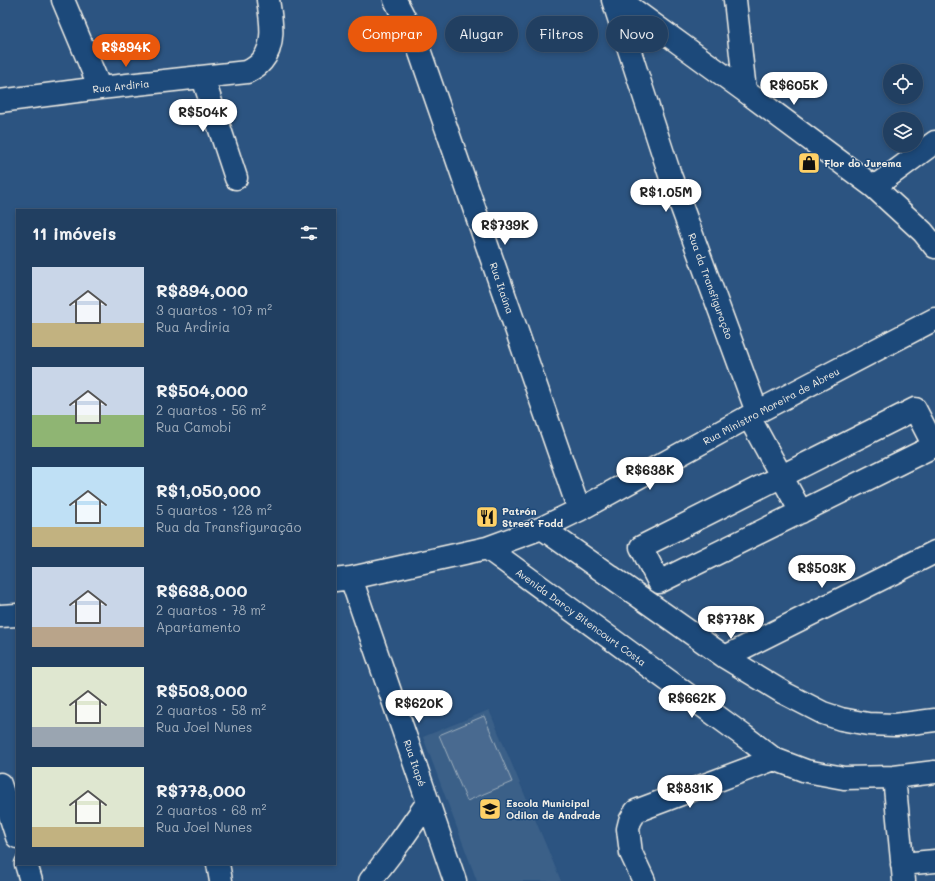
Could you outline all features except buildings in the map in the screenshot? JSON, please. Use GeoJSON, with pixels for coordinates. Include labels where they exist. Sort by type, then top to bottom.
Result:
{"type":"FeatureCollection","features":[{"type":"Feature","properties":{"kind":"street"},"geometry":{"type":"LineString","coordinates":[[62,0],[100,88]]}},
{"type":"Feature","properties":{"kind":"street","name":"Rua Ardiria"},"geometry":{"type":"LineString","coordinates":[[0,101],[100,88],[203,78],[247,72],[257,67],[263,61],[269,49],[271,38],[271,18],[268,0]]}},
{"type":"Feature","properties":{"kind":"street","name":"Rua Itaúna"},"geometry":{"type":"LineString","coordinates":[[395,0],[415,38],[579,510]]}},
{"type":"Feature","properties":{"kind":"street","name":"Rua da Transfiguração"},"geometry":{"type":"LineString","coordinates":[[613,0],[670,175],[753,415],[781,476],[801,512]]}},
{"type":"Feature","properties":{"kind":"street"},"geometry":{"type":"LineString","coordinates":[[620,0],[874,187],[923,232],[935,247]]}},
{"type":"Feature","properties":{"kind":"street"},"geometry":{"type":"LineString","coordinates":[[735,0],[745,91]]}},
{"type":"Feature","properties":{"kind":"street"},"geometry":{"type":"LineString","coordinates":[[203,78],[236,178]]}},
{"type":"Feature","properties":{"kind":"street"},"geometry":{"type":"LineString","coordinates":[[874,187],[935,142]]}},
{"type":"Feature","properties":{"kind":"street","name":"Rua Ministro Moreira de Abreu"},"geometry":{"type":"LineString","coordinates":[[343,579],[487,548],[542,528],[579,510],[753,415],[935,319]]}},
{"type":"Feature","properties":{"kind":"street"},"geometry":{"type":"LineString","coordinates":[[915,409],[934,446],[801,512],[659,582],[641,547],[915,409]]}},
{"type":"Feature","properties":{"kind":"street"},"geometry":{"type":"LineString","coordinates":[[542,528],[725,657],[784,693],[823,713],[842,719],[868,724],[895,725],[935,720]]}},
{"type":"Feature","properties":{"kind":"street","name":"Avenida Darcy Bitencourt Costa"},"geometry":{"type":"LineString","coordinates":[[487,548],[774,759],[806,771],[844,778],[894,777],[935,772]]}},
{"type":"Feature","properties":{"kind":"street"},"geometry":{"type":"LineString","coordinates":[[725,657],[935,552]]}},
{"type":"Feature","properties":{"kind":"street","name":"Rua Itapé"},"geometry":{"type":"LineString","coordinates":[[343,579],[428,802],[455,881]]}},
{"type":"Feature","properties":{"kind":"street"},"geometry":{"type":"LineString","coordinates":[[0,616],[16,615]]}},
{"type":"Feature","properties":{"kind":"street"},"geometry":{"type":"LineString","coordinates":[[644,881],[631,853],[628,829],[630,821],[636,812],[774,759]]}},
{"type":"Feature","properties":{"kind":"street"},"geometry":{"type":"LineString","coordinates":[[894,777],[903,872],[935,861]]}},
{"type":"Feature","properties":{"kind":"street"},"geometry":{"type":"LineString","coordinates":[[0,784],[16,834]]}},
{"type":"Feature","properties":{"kind":"street"},"geometry":{"type":"LineString","coordinates":[[370,881],[428,802]]}},
{"type":"Feature","properties":{"kind":"street"},"geometry":{"type":"LineString","coordinates":[[26,865],[31,881]]}},
{"type":"Feature","properties":{"kind":"street"},"geometry":{"type":"LineString","coordinates":[[218,865],[221,881]]}},
{"type":"Feature","properties":{"kind":"shaded area","name":"Escola Municipal Odilon de Andrade"},"geometry":{"type":"Polygon","coordinates":[[[489,710],[561,881],[477,881],[423,737],[489,710]]]}},
{"type":"Feature","properties":{"kind":"shaded area"},"geometry":{"type":"Polygon","coordinates":[[[484,716],[512,782],[467,801],[439,735],[484,716]]]}},
{"type":"Feature","properties":{"kind":"place","name":"Flor do Jurema"},"geometry":{"type":"Point","coordinates":[809,163]}},
{"type":"Feature","properties":{"kind":"place","name":"Patrón Street Fodd"},"geometry":{"type":"Point","coordinates":[487,517]}},
{"type":"Feature","properties":{"kind":"place","name":"Escola Municipal Odilon de Andrade"},"geometry":{"type":"Point","coordinates":[490,809]}}]}
